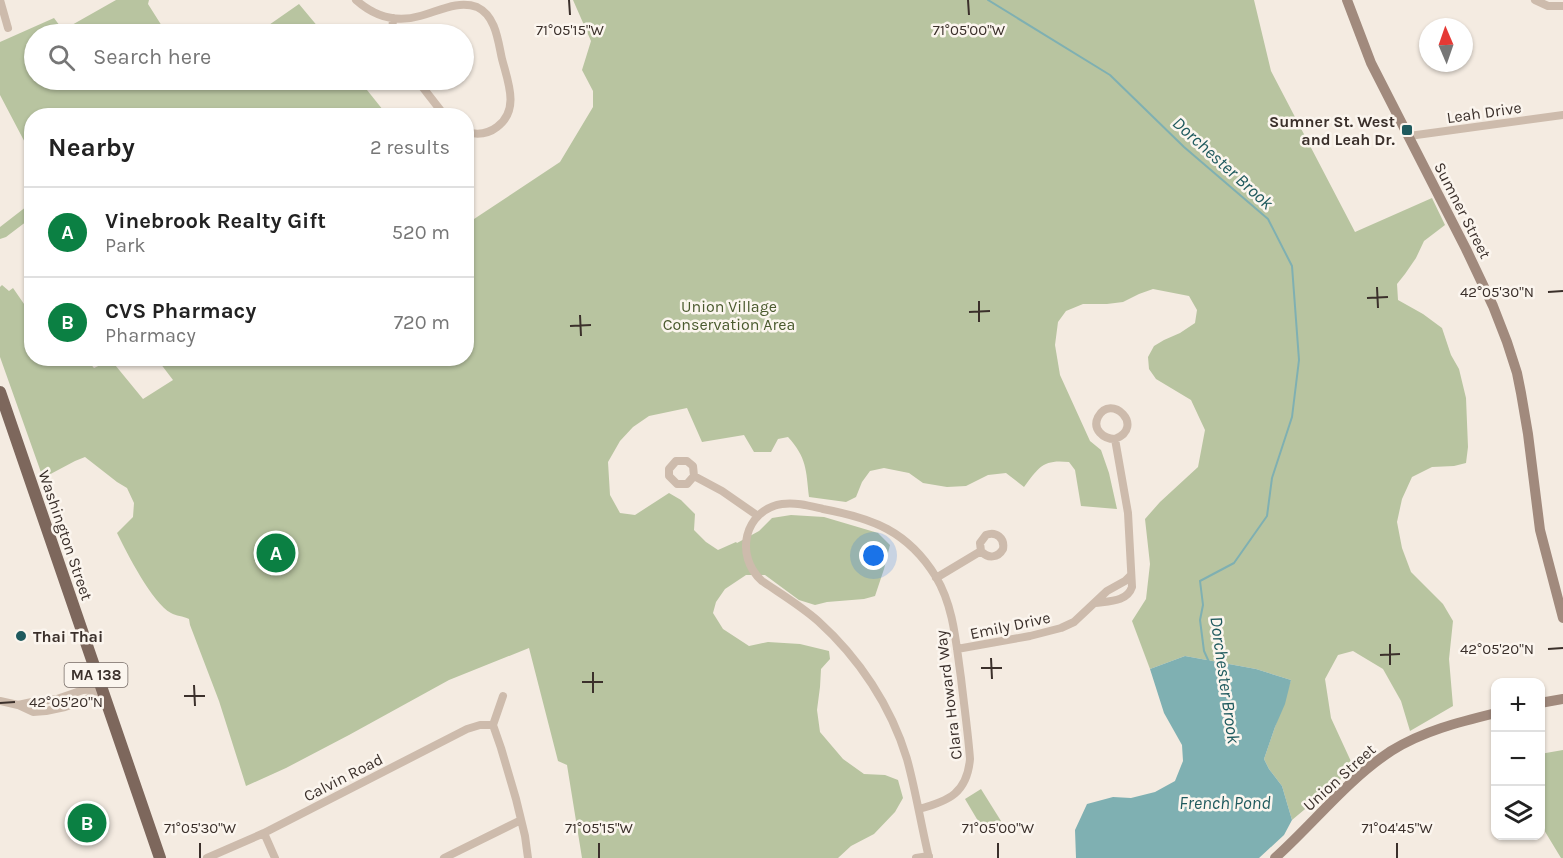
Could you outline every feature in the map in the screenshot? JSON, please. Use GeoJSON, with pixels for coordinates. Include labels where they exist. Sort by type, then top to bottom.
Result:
{"type":"FeatureCollection","features":[{"type":"Feature","properties":{"kind":"main road","name":"Sumner Street"},"geometry":{"type":"LineString","coordinates":[[1347,0],[1371,63],[1493,306],[1517,372],[1528,434],[1540,530],[1563,618]]}},
{"type":"Feature","properties":{"kind":"main road","name":"Washington Street"},"geometry":{"type":"LineString","coordinates":[[0,392],[160,858]]}},
{"type":"Feature","properties":{"kind":"main road"},"geometry":{"type":"LineString","coordinates":[[1545,703],[1563,699]]}},
{"type":"Feature","properties":{"kind":"main road","name":"Union Street"},"geometry":{"type":"LineString","coordinates":[[1275,858],[1350,784],[1391,752],[1450,724],[1491,714]]}},
{"type":"Feature","properties":{"kind":"street"},"geometry":{"type":"LineString","coordinates":[[0,0],[8,28]]}},
{"type":"Feature","properties":{"kind":"street"},"geometry":{"type":"LineString","coordinates":[[356,0],[381,16],[401,19],[421,16],[456,3],[471,4],[488,15],[495,29],[510,89],[510,107],[502,123],[492,130],[474,134]]}},
{"type":"Feature","properties":{"kind":"street"},"geometry":{"type":"LineString","coordinates":[[1535,0],[1548,6],[1563,6]]}},
{"type":"Feature","properties":{"kind":"street"},"geometry":{"type":"LineString","coordinates":[[393,18],[393,24]]}},
{"type":"Feature","properties":{"kind":"street"},"geometry":{"type":"LineString","coordinates":[[425,90],[439,108]]}},
{"type":"Feature","properties":{"kind":"street","name":"Leah Drive"},"geometry":{"type":"LineString","coordinates":[[1409,136],[1563,115]]}},
{"type":"Feature","properties":{"kind":"street"},"geometry":{"type":"LineString","coordinates":[[1108,409],[1120,411],[1127,422],[1125,431],[1115,439],[1103,436],[1098,428],[1099,416],[1108,409]]}},
{"type":"Feature","properties":{"kind":"street","name":"Emily Drive"},"geometry":{"type":"LineString","coordinates":[[1095,603],[1115,601],[1128,595],[1132,587],[1128,513],[1115,439]]}},
{"type":"Feature","properties":{"kind":"street"},"geometry":{"type":"LineString","coordinates":[[694,476],[722,491],[758,516],[750,527],[746,539],[746,553],[757,576],[818,621],[862,669],[883,702],[897,731],[919,809],[929,857],[916,858]]}},
{"type":"Feature","properties":{"kind":"street","name":"Clara Howard Way"},"geometry":{"type":"LineString","coordinates":[[758,516],[769,508],[788,504],[811,506],[867,519],[902,538],[936,578],[948,605],[955,635],[970,759],[969,771],[961,789],[940,803],[919,809]]}},
{"type":"Feature","properties":{"kind":"street"},"geometry":{"type":"LineString","coordinates":[[936,578],[981,551]]}},
{"type":"Feature","properties":{"kind":"street","name":"Emily Drive"},"geometry":{"type":"LineString","coordinates":[[957,650],[1061,628],[1074,622],[1107,591],[1131,575]]}},
{"type":"Feature","properties":{"kind":"street"},"geometry":{"type":"LineString","coordinates":[[0,701],[18,705],[33,712],[53,710],[86,700],[101,689]]}},
{"type":"Feature","properties":{"kind":"street"},"geometry":{"type":"LineString","coordinates":[[503,696],[493,725],[504,759],[528,858]]}},
{"type":"Feature","properties":{"kind":"street","name":"Calvin Road"},"geometry":{"type":"LineString","coordinates":[[207,858],[264,833],[468,729],[480,725],[493,725]]}},
{"type":"Feature","properties":{"kind":"street"},"geometry":{"type":"LineString","coordinates":[[444,858],[520,820]]}},
{"type":"Feature","properties":{"kind":"street"},"geometry":{"type":"LineString","coordinates":[[264,833],[274,858]]}},
{"type":"Feature","properties":{"kind":"green space"},"geometry":{"type":"Polygon","coordinates":[[[116,0],[149,0],[148,4],[161,24],[74,24],[116,0]]]}},
{"type":"Feature","properties":{"kind":"green space","name":"Union Village Conservation Area"},"geometry":{"type":"Polygon","coordinates":[[[573,0],[1254,0],[1271,71],[1355,232],[1432,198],[1445,225],[1424,241],[1416,258],[1397,284],[1398,300],[1442,328],[1451,355],[1459,369],[1466,398],[1468,447],[1466,463],[1432,467],[1412,477],[1402,499],[1397,522],[1402,548],[1411,572],[1443,604],[1453,621],[1449,659],[1453,706],[1410,731],[1401,701],[1383,669],[1353,651],[1338,655],[1325,679],[1331,718],[1354,768],[1292,820],[1282,786],[1264,759],[1291,680],[1256,669],[1185,656],[1150,669],[1132,621],[1146,599],[1150,564],[1145,519],[1198,467],[1205,430],[1191,400],[1156,379],[1149,369],[1148,357],[1154,346],[1195,323],[1197,310],[1189,296],[1153,289],[1123,302],[1083,304],[1066,311],[1058,322],[1055,345],[1060,375],[1090,441],[1101,450],[1117,509],[1081,506],[1075,470],[1069,462],[1060,461],[1042,466],[1024,487],[1006,473],[988,475],[966,486],[947,487],[923,483],[909,473],[884,468],[870,471],[862,482],[856,497],[846,502],[809,497],[802,458],[788,437],[778,439],[771,452],[754,452],[744,435],[702,442],[687,408],[649,416],[633,427],[620,441],[608,462],[610,495],[620,513],[635,515],[669,493],[681,500],[695,514],[694,530],[718,550],[759,531],[772,518],[791,515],[824,517],[878,533],[890,545],[875,596],[815,605],[799,600],[765,575],[746,575],[725,589],[716,602],[713,613],[723,629],[749,646],[768,642],[800,644],[829,651],[830,659],[821,669],[817,710],[820,732],[843,759],[864,774],[885,775],[898,780],[903,798],[895,812],[874,834],[851,846],[838,858],[582,858],[567,765],[558,761],[529,648],[449,680],[286,768],[246,786],[219,701],[189,619],[171,613],[156,599],[117,533],[133,517],[134,503],[127,488],[85,457],[43,478],[0,357],[0,287],[2,285],[9,291],[13,288],[24,304],[24,366],[92,366],[94,368],[116,366],[143,399],[173,380],[162,366],[474,366],[474,219],[560,162],[593,107],[593,91],[582,70],[591,41],[573,0]]]}},
{"type":"Feature","properties":{"kind":"green space"},"geometry":{"type":"Polygon","coordinates":[[[299,4],[316,24],[270,24],[299,4]]]}},
{"type":"Feature","properties":{"kind":"green space"},"geometry":{"type":"Polygon","coordinates":[[[54,18],[58,24],[40,24],[54,18]]]}},
{"type":"Feature","properties":{"kind":"green space"},"geometry":{"type":"Polygon","coordinates":[[[24,31],[24,90],[367,90],[381,108],[24,108],[24,141],[0,95],[0,42],[24,31]]]}},
{"type":"Feature","properties":{"kind":"green space"},"geometry":{"type":"Polygon","coordinates":[[[24,208],[24,223],[0,239],[0,227],[24,208]]]}},
{"type":"Feature","properties":{"kind":"green space"},"geometry":{"type":"Polygon","coordinates":[[[1563,750],[1563,858],[1545,832],[1545,753],[1563,750]]]}},
{"type":"Feature","properties":{"kind":"green space"},"geometry":{"type":"Polygon","coordinates":[[[981,789],[1001,821],[984,831],[965,799],[981,789]]]}},
{"type":"Feature","properties":{"kind":"water","name":"French Pond"},"geometry":{"type":"Polygon","coordinates":[[[1185,656],[1256,669],[1291,680],[1285,704],[1264,759],[1282,786],[1292,820],[1284,835],[1259,858],[1076,858],[1075,830],[1087,804],[1113,797],[1131,798],[1155,792],[1175,781],[1183,761],[1182,745],[1164,713],[1150,669],[1185,656]]]}},
{"type":"Feature","properties":{"kind":"waterway","name":"Dorchester Brook"},"geometry":{"type":"LineString","coordinates":[[988,0],[1110,75],[1184,147],[1268,219],[1292,266],[1299,360],[1292,417],[1272,478],[1267,516],[1234,563],[1200,581],[1203,605],[1200,620],[1204,651],[1209,662]]}},
{"type":"Feature","properties":{"kind":"place","name":"Sumner St. West and Leah Dr."},"geometry":{"type":"Point","coordinates":[1407,130]}},
{"type":"Feature","properties":{"kind":"place","name":"Vinebrook Realty Gift"},"geometry":{"type":"Point","coordinates":[276,553]}},
{"type":"Feature","properties":{"kind":"place","name":"Thai Thai"},"geometry":{"type":"Point","coordinates":[21,636]}},
{"type":"Feature","properties":{"kind":"place","name":"CVS Pharmacy"},"geometry":{"type":"Point","coordinates":[87,823]}}]}
